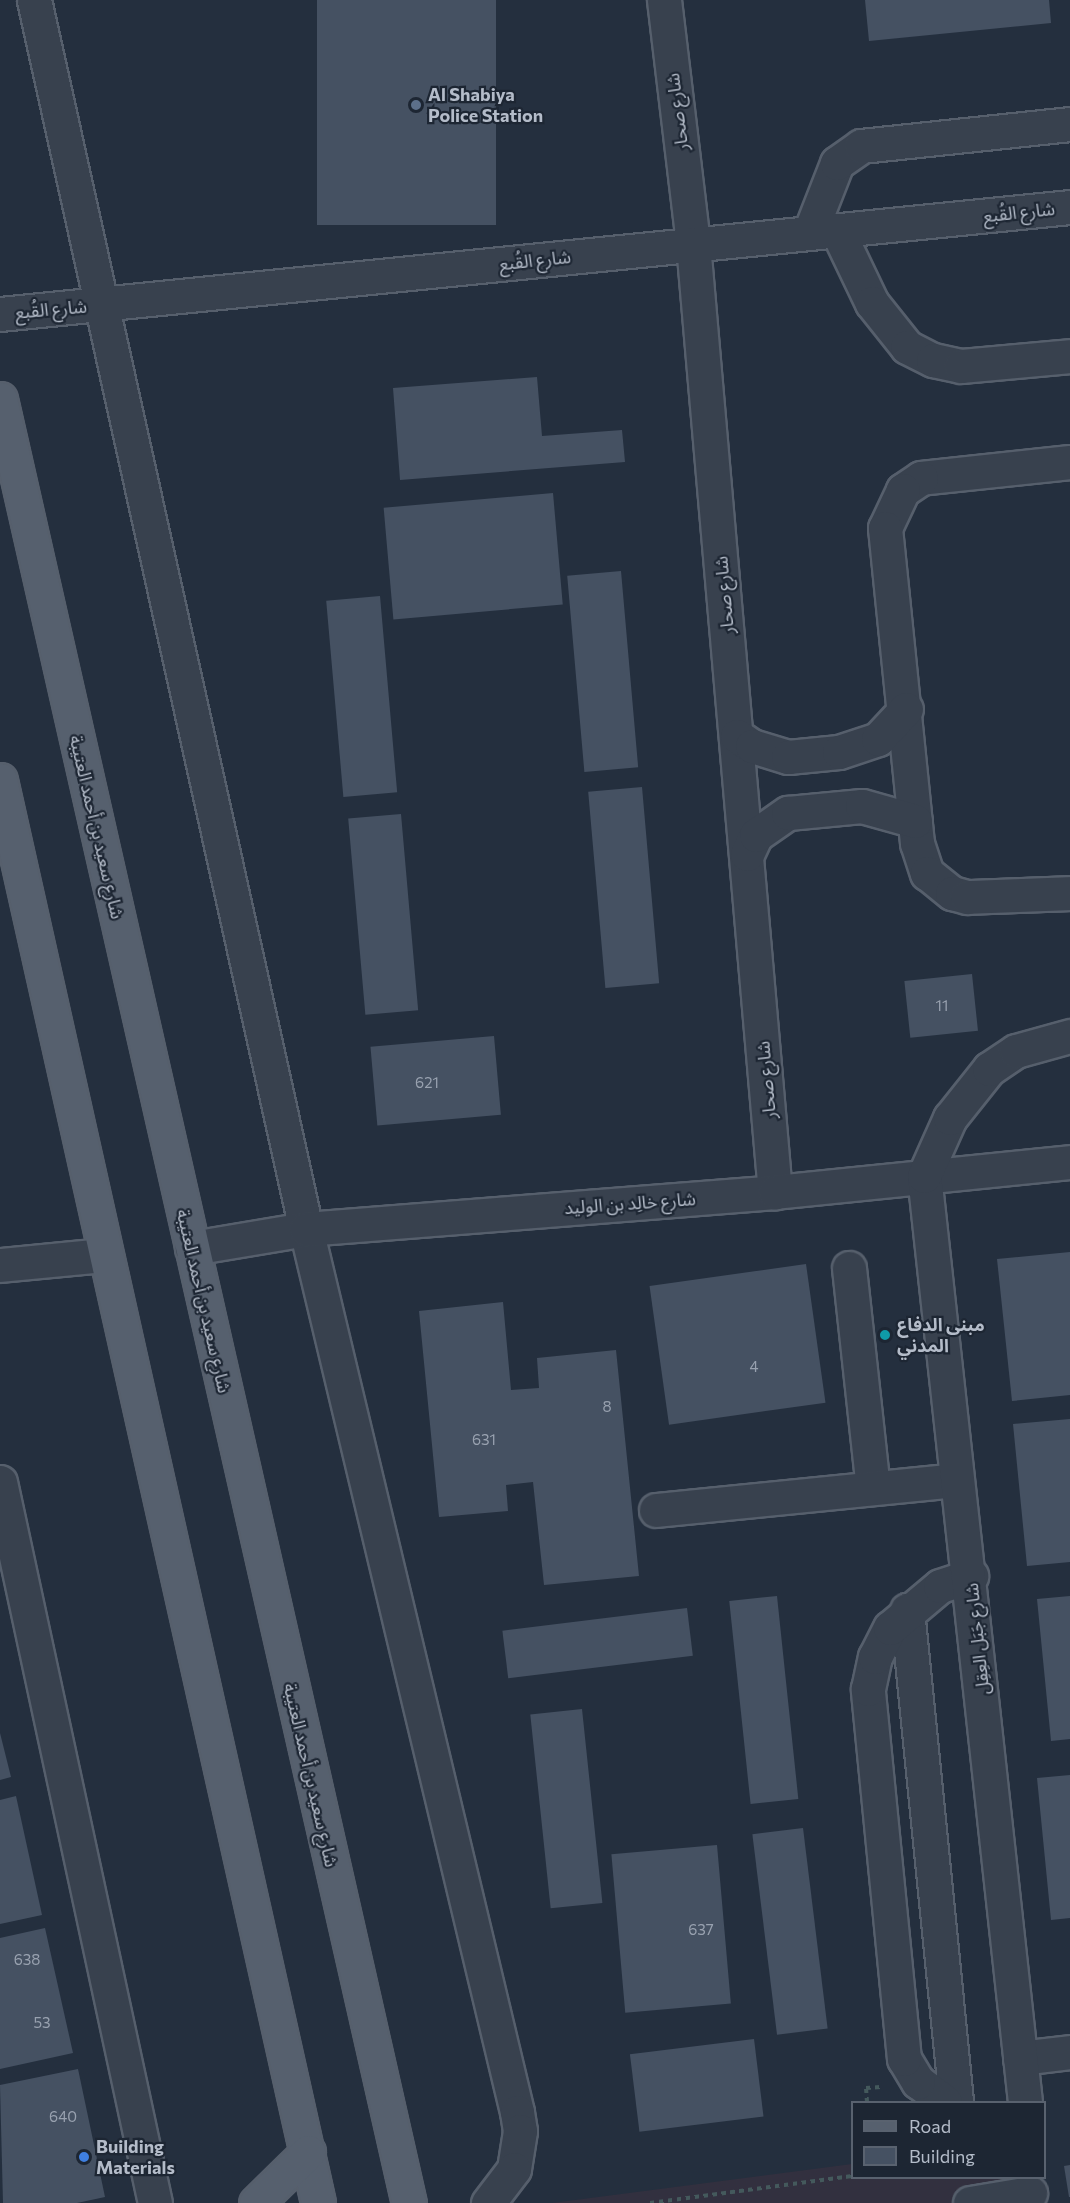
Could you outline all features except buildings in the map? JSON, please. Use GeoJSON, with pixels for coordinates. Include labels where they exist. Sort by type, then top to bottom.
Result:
{"type":"FeatureCollection","features":[{"type":"Feature","properties":{"kind":"main road","name":"شارع سعيد بن أحمد العتيبة"},"geometry":{"type":"LineString","coordinates":[[0,399],[409,2203]]}},
{"type":"Feature","properties":{"kind":"main road"},"geometry":{"type":"LineString","coordinates":[[0,780],[103,1255],[318,2203]]}},
{"type":"Feature","properties":{"kind":"main road"},"geometry":{"type":"LineString","coordinates":[[256,2203],[308,2152]]}},
{"type":"Feature","properties":{"kind":"street"},"geometry":{"type":"LineString","coordinates":[[34,0],[306,1229],[517,2112],[520,2131],[514,2169],[488,2203]]}},
{"type":"Feature","properties":{"kind":"street","name":"شارع صحار"},"geometry":{"type":"LineString","coordinates":[[664,0],[693,244],[775,1192]]}},
{"type":"Feature","properties":{"kind":"street"},"geometry":{"type":"LineString","coordinates":[[1070,124],[861,146],[837,163],[824,231],[872,303],[908,347],[933,360],[961,366],[1070,356]]}},
{"type":"Feature","properties":{"kind":"street","name":"شارع القُبع"},"geometry":{"type":"LineString","coordinates":[[0,314],[1070,207]]}},
{"type":"Feature","properties":{"kind":"street"},"geometry":{"type":"LineString","coordinates":[[1070,462],[921,478],[903,490],[891,507],[885,528],[906,709],[915,821],[920,859],[927,873],[952,893],[967,897],[1070,892]]}},
{"type":"Feature","properties":{"kind":"street"},"geometry":{"type":"LineString","coordinates":[[737,736],[752,746],[788,756],[859,748],[886,732],[906,709]]}},
{"type":"Feature","properties":{"kind":"street"},"geometry":{"type":"LineString","coordinates":[[747,854],[756,835],[788,813],[862,806],[915,821]]}},
{"type":"Feature","properties":{"kind":"street"},"geometry":{"type":"LineString","coordinates":[[924,1176],[950,1118],[989,1069],[1016,1051],[1070,1036]]}},
{"type":"Feature","properties":{"kind":"street","name":"شارع خالِد بن الوليد"},"geometry":{"type":"LineString","coordinates":[[192,1248],[306,1229],[775,1192],[1070,1162]]}},
{"type":"Feature","properties":{"kind":"street","name":"شارع جَبَل العِقِل"},"geometry":{"type":"LineString","coordinates":[[924,1176],[957,1480],[971,1576],[1025,2101]]}},
{"type":"Feature","properties":{"kind":"street"},"geometry":{"type":"LineString","coordinates":[[0,1265],[103,1255]]}},
{"type":"Feature","properties":{"kind":"street"},"geometry":{"type":"LineString","coordinates":[[849,1268],[873,1488]]}},
{"type":"Feature","properties":{"kind":"street"},"geometry":{"type":"LineString","coordinates":[[656,1510],[957,1480]]}},
{"type":"Feature","properties":{"kind":"street"},"geometry":{"type":"LineString","coordinates":[[0,1482],[155,2203]]}},
{"type":"Feature","properties":{"kind":"street"},"geometry":{"type":"LineString","coordinates":[[942,2101],[913,2078],[904,2059],[868,1689],[875,1657],[890,1628],[907,1610],[940,1586],[971,1576]]}},
{"type":"Feature","properties":{"kind":"street"},"geometry":{"type":"LineString","coordinates":[[907,1610],[956,2101]]}},
{"type":"Feature","properties":{"kind":"street"},"geometry":{"type":"LineString","coordinates":[[1020,2058],[1070,2052]]}},
{"type":"Feature","properties":{"kind":"street"},"geometry":{"type":"LineString","coordinates":[[970,2203],[1030,2191]]}},
{"type":"Feature","properties":{"kind":"path"},"geometry":{"type":"LineString","coordinates":[[650,2203],[851,2176]]}},
{"type":"Feature","properties":{"kind":"shaded area"},"geometry":{"type":"Polygon","coordinates":[[[851,2164],[851,2179],[1007,2179],[1010,2203],[552,2203],[851,2164]]]}},
{"type":"Feature","properties":{"kind":"place","name":"Al Shabiya Police Station"},"geometry":{"type":"Point","coordinates":[416,105]}},
{"type":"Feature","properties":{"kind":"place","name":"مبنى الدفاع المدني"},"geometry":{"type":"Point","coordinates":[885,1335]}},
{"type":"Feature","properties":{"kind":"place","name":"Building Materials"},"geometry":{"type":"Point","coordinates":[84,2157]}}]}
